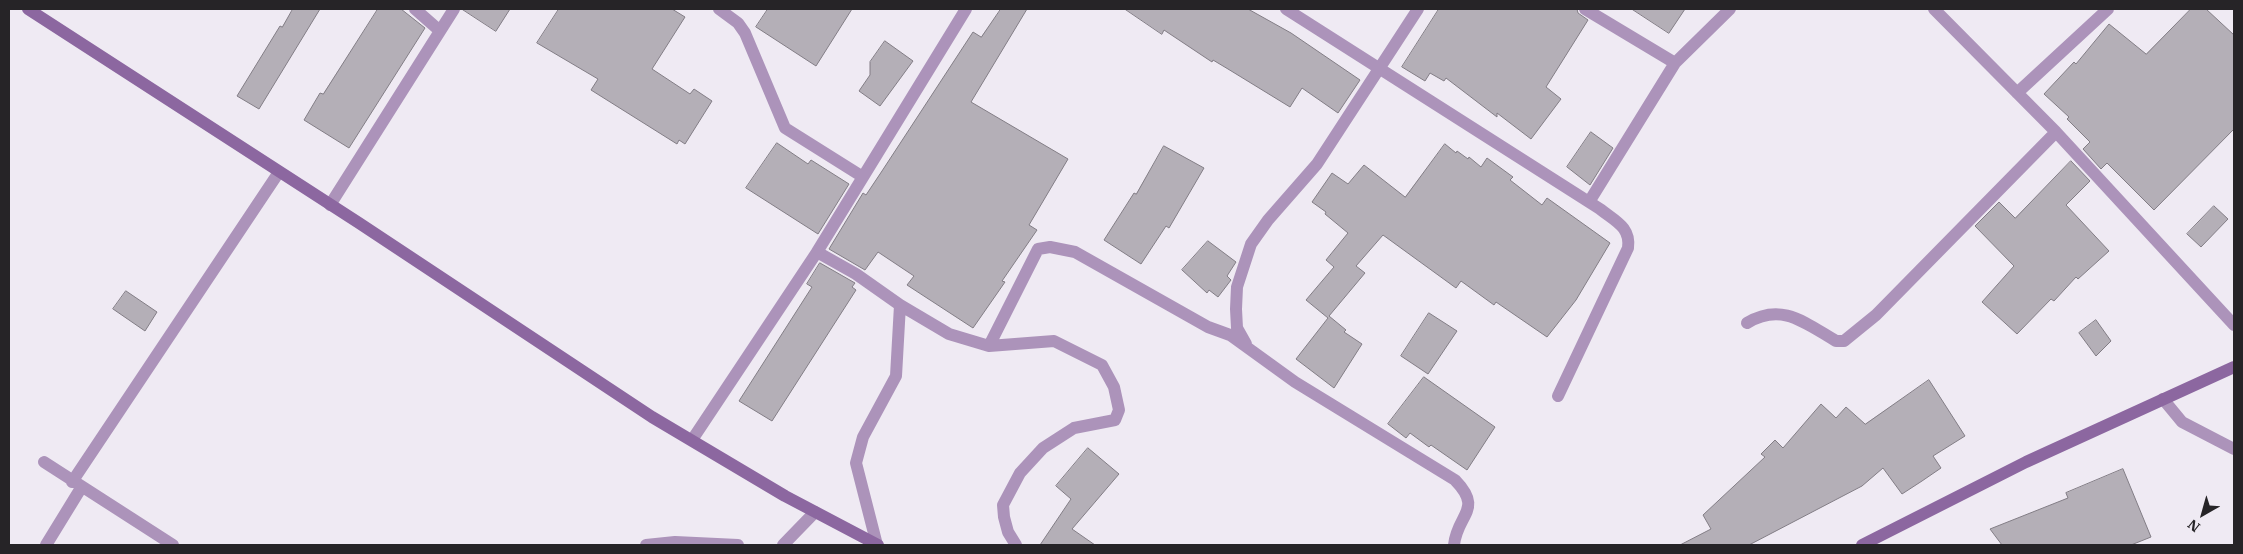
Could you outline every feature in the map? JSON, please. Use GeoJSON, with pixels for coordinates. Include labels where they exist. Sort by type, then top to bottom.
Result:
{"type":"FeatureCollection","features":[{"type":"Feature","properties":{"kind":"street"},"geometry":{"type":"LineString","coordinates":[[28,9],[330,204],[652,417],[815,512],[877,545]]}},
{"type":"Feature","properties":{"kind":"street"},"geometry":{"type":"LineString","coordinates":[[415,9],[440,31]]}},
{"type":"Feature","properties":{"kind":"street"},"geometry":{"type":"LineString","coordinates":[[330,204],[454,9]]}},
{"type":"Feature","properties":{"kind":"street"},"geometry":{"type":"LineString","coordinates":[[719,9],[735,13],[746,34],[785,128],[863,177]]}},
{"type":"Feature","properties":{"kind":"street"},"geometry":{"type":"LineString","coordinates":[[692,440],[817,252],[966,9]]}},
{"type":"Feature","properties":{"kind":"street"},"geometry":{"type":"LineString","coordinates":[[1286,9],[1589,202],[1623,227],[1630,238],[1628,248],[1558,396]]}},
{"type":"Feature","properties":{"kind":"street"},"geometry":{"type":"LineString","coordinates":[[1247,346],[1237,328],[1236,309],[1237,286],[1251,244],[1268,220],[1317,164],[1418,9]]}},
{"type":"Feature","properties":{"kind":"street"},"geometry":{"type":"LineString","coordinates":[[1585,9],[1675,63]]}},
{"type":"Feature","properties":{"kind":"street"},"geometry":{"type":"LineString","coordinates":[[1589,202],[1675,63],[1730,9]]}},
{"type":"Feature","properties":{"kind":"street"},"geometry":{"type":"LineString","coordinates":[[1934,9],[2056,132],[2234,325]]}},
{"type":"Feature","properties":{"kind":"street"},"geometry":{"type":"LineString","coordinates":[[2017,93],[2108,9]]}},
{"type":"Feature","properties":{"kind":"street"},"geometry":{"type":"LineString","coordinates":[[1747,324],[1757,317],[1769,314],[1787,314],[1836,341],[1844,341],[1876,315],[2056,132]]}},
{"type":"Feature","properties":{"kind":"street"},"geometry":{"type":"LineString","coordinates":[[46,545],[77,485],[279,172]]}},
{"type":"Feature","properties":{"kind":"street"},"geometry":{"type":"LineString","coordinates":[[989,346],[1038,249],[1050,247],[1075,252],[1208,327],[1230,335],[1295,382],[1456,480],[1464,489],[1469,499],[1468,509],[1459,528],[1454,545]]}},
{"type":"Feature","properties":{"kind":"street"},"geometry":{"type":"LineString","coordinates":[[817,252],[856,274],[900,305],[949,334],[989,346],[1054,341],[1102,365],[1114,387],[1119,410],[1115,420],[1074,428],[1043,448],[1020,473],[1003,505],[1006,524],[1016,545]]}},
{"type":"Feature","properties":{"kind":"street"},"geometry":{"type":"LineString","coordinates":[[877,545],[856,463],[863,437],[896,376],[900,305]]}},
{"type":"Feature","properties":{"kind":"street"},"geometry":{"type":"LineString","coordinates":[[1862,545],[2026,462],[2234,367]]}},
{"type":"Feature","properties":{"kind":"street"},"geometry":{"type":"LineString","coordinates":[[2163,399],[2182,422],[2234,449]]}},
{"type":"Feature","properties":{"kind":"street"},"geometry":{"type":"LineString","coordinates":[[44,462],[173,545]]}},
{"type":"Feature","properties":{"kind":"street"},"geometry":{"type":"LineString","coordinates":[[783,545],[815,512]]}},
{"type":"Feature","properties":{"kind":"street"},"geometry":{"type":"LineString","coordinates":[[646,545],[675,542],[738,545]]}},
{"type":"Feature","properties":{"kind":"building"},"geometry":{"type":"Polygon","coordinates":[[[293,9],[320,9],[259,109],[237,96],[280,26],[282,27],[293,9]]]}},
{"type":"Feature","properties":{"kind":"building"},"geometry":{"type":"Polygon","coordinates":[[[378,9],[401,9],[425,28],[349,148],[304,120],[320,93],[323,94],[378,9]]]}},
{"type":"Feature","properties":{"kind":"building"},"geometry":{"type":"Polygon","coordinates":[[[462,9],[510,9],[496,31],[462,9]]]}},
{"type":"Feature","properties":{"kind":"building"},"geometry":{"type":"Polygon","coordinates":[[[559,9],[672,9],[685,17],[652,69],[690,94],[694,89],[712,101],[685,144],[679,140],[677,144],[591,90],[598,79],[537,43],[559,9]]]}},
{"type":"Feature","properties":{"kind":"building"},"geometry":{"type":"Polygon","coordinates":[[[768,9],[852,9],[816,66],[756,27],[768,9]]]}},
{"type":"Feature","properties":{"kind":"building"},"geometry":{"type":"Polygon","coordinates":[[[1001,9],[1027,9],[971,102],[1068,159],[1029,225],[1037,230],[1002,281],[1005,282],[973,328],[907,285],[914,276],[878,252],[865,270],[829,249],[863,193],[866,195],[973,32],[981,37],[1001,9]]]}},
{"type":"Feature","properties":{"kind":"building"},"geometry":{"type":"Polygon","coordinates":[[[1125,9],[1248,9],[1291,33],[1360,80],[1338,113],[1302,88],[1290,107],[1213,60],[1212,62],[1164,30],[1162,34],[1125,9]]]}},
{"type":"Feature","properties":{"kind":"building"},"geometry":{"type":"Polygon","coordinates":[[[1439,9],[1577,9],[1578,13],[1588,20],[1546,87],[1561,99],[1531,139],[1497,113],[1497,117],[1446,78],[1444,81],[1430,73],[1425,81],[1402,67],[1439,9]]]}},
{"type":"Feature","properties":{"kind":"building"},"geometry":{"type":"Polygon","coordinates":[[[1632,9],[1685,9],[1669,33],[1632,9]]]}},
{"type":"Feature","properties":{"kind":"building"},"geometry":{"type":"Polygon","coordinates":[[[2191,9],[2206,9],[2234,35],[2234,129],[2154,210],[2107,163],[2101,169],[2083,149],[2090,142],[2067,119],[2069,117],[2044,94],[2074,62],[2076,64],[2109,24],[2146,54],[2191,9]]]}},
{"type":"Feature","properties":{"kind":"building"},"geometry":{"type":"Polygon","coordinates":[[[885,41],[913,61],[880,106],[859,91],[870,75],[870,62],[885,41]]]}},
{"type":"Feature","properties":{"kind":"building"},"geometry":{"type":"Polygon","coordinates":[[[1591,132],[1613,148],[1590,185],[1567,167],[1591,132]]]}},
{"type":"Feature","properties":{"kind":"building"},"geometry":{"type":"Polygon","coordinates":[[[777,143],[808,164],[811,160],[849,184],[818,234],[746,188],[777,143]]]}},
{"type":"Feature","properties":{"kind":"building"},"geometry":{"type":"Polygon","coordinates":[[[1445,144],[1456,153],[1457,151],[1468,159],[1469,157],[1481,167],[1487,158],[1513,177],[1510,180],[1542,205],[1547,198],[1610,243],[1576,300],[1547,337],[1496,302],[1494,305],[1461,281],[1456,288],[1383,235],[1356,266],[1365,273],[1329,316],[1346,330],[1344,332],[1362,344],[1334,388],[1296,359],[1328,318],[1306,300],[1334,267],[1326,260],[1348,233],[1325,214],[1326,212],[1312,202],[1332,173],[1348,184],[1364,165],[1405,197],[1445,144]]]}},
{"type":"Feature","properties":{"kind":"building"},"geometry":{"type":"Polygon","coordinates":[[[1164,146],[1204,168],[1169,228],[1166,226],[1141,264],[1104,240],[1134,193],[1136,194],[1164,146]]]}},
{"type":"Feature","properties":{"kind":"building"},"geometry":{"type":"Polygon","coordinates":[[[2071,161],[2090,181],[2066,205],[2109,251],[2078,279],[2076,277],[2054,301],[2051,299],[2017,334],[1982,302],[2014,266],[1975,226],[1999,202],[2015,218],[2071,161]]]}},
{"type":"Feature","properties":{"kind":"building"},"geometry":{"type":"Polygon","coordinates":[[[2214,206],[2228,219],[2201,247],[2187,234],[2214,206]]]}},
{"type":"Feature","properties":{"kind":"building"},"geometry":{"type":"Polygon","coordinates":[[[1208,241],[1236,262],[1227,276],[1231,280],[1218,297],[1209,290],[1207,293],[1182,270],[1208,241]]]}},
{"type":"Feature","properties":{"kind":"building"},"geometry":{"type":"Polygon","coordinates":[[[820,263],[855,283],[852,287],[856,290],[772,421],[739,401],[812,287],[807,284],[820,263]]]}},
{"type":"Feature","properties":{"kind":"building"},"geometry":{"type":"Polygon","coordinates":[[[126,291],[157,312],[145,331],[113,309],[126,291]]]}},
{"type":"Feature","properties":{"kind":"building"},"geometry":{"type":"Polygon","coordinates":[[[1429,313],[1457,331],[1428,374],[1401,356],[1429,313]]]}},
{"type":"Feature","properties":{"kind":"building"},"geometry":{"type":"Polygon","coordinates":[[[2096,320],[2111,341],[2096,356],[2079,333],[2096,320]]]}},
{"type":"Feature","properties":{"kind":"building"},"geometry":{"type":"Polygon","coordinates":[[[1424,377],[1495,427],[1467,470],[1431,445],[1429,447],[1410,433],[1406,438],[1388,424],[1424,377]]]}},
{"type":"Feature","properties":{"kind":"building"},"geometry":{"type":"Polygon","coordinates":[[[1929,380],[1965,436],[1933,456],[1941,468],[1922,481],[1902,494],[1883,468],[1862,486],[1749,545],[1680,545],[1711,529],[1703,515],[1765,457],[1761,454],[1775,440],[1783,448],[1821,404],[1836,418],[1846,407],[1865,424],[1929,380]]]}},
{"type":"Feature","properties":{"kind":"building"},"geometry":{"type":"Polygon","coordinates":[[[1088,448],[1119,474],[1072,529],[1095,545],[1040,545],[1071,499],[1056,486],[1088,448]]]}},
{"type":"Feature","properties":{"kind":"building"},"geometry":{"type":"Polygon","coordinates":[[[2123,469],[2151,537],[2131,545],[2002,545],[1990,529],[2068,498],[2066,493],[2123,469]]]}}]}
